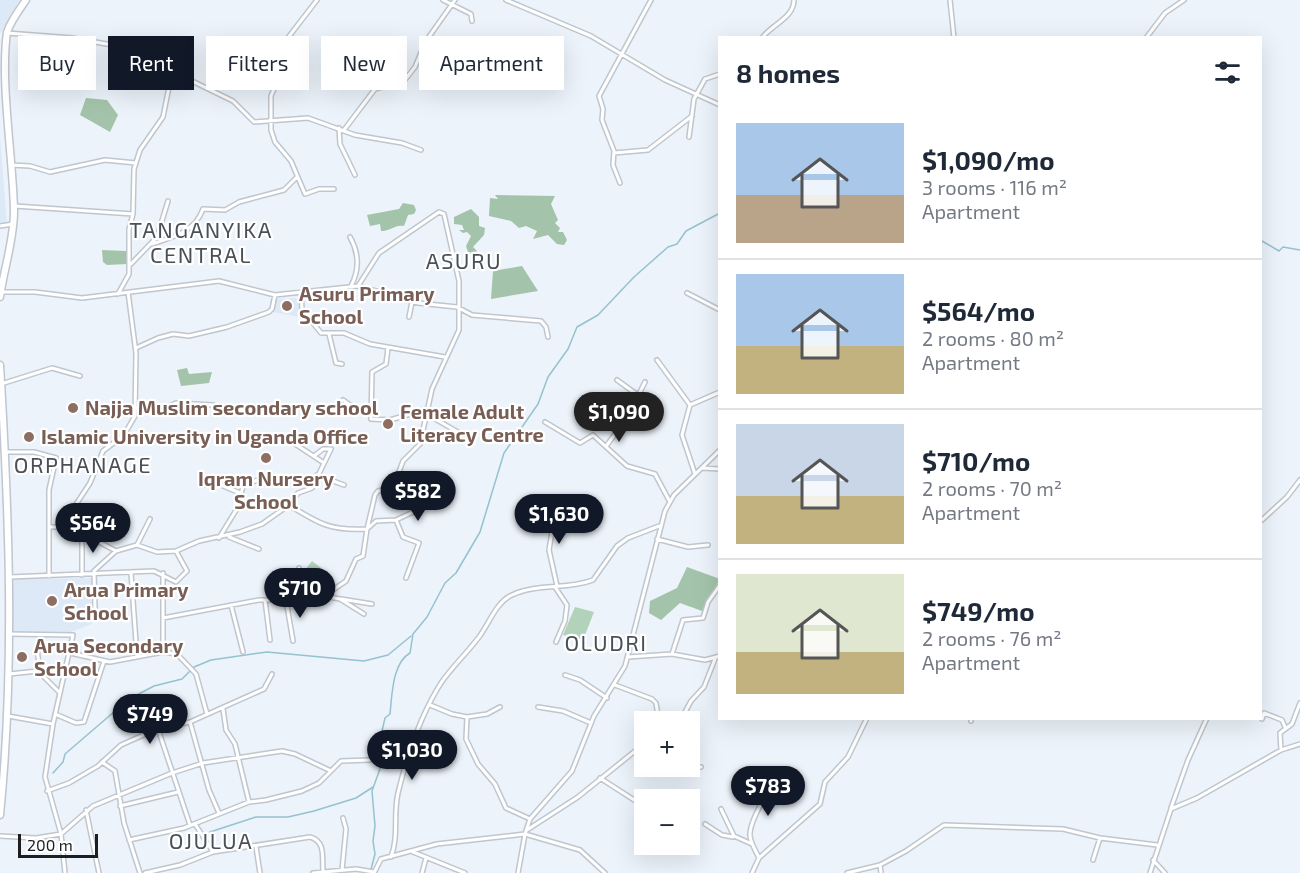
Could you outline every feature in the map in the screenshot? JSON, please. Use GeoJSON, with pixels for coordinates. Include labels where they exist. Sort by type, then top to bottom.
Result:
{"type":"FeatureCollection","features":[{"type":"Feature","properties":{"kind":"main road"},"geometry":{"type":"LineString","coordinates":[[0,295],[14,224],[1,84],[2,54],[7,33],[26,0]]}},
{"type":"Feature","properties":{"kind":"main road"},"geometry":{"type":"LineString","coordinates":[[0,365],[9,634],[9,705],[0,815]]}},
{"type":"Feature","properties":{"kind":"street"},"geometry":{"type":"LineString","coordinates":[[317,0],[287,39],[291,49],[272,92],[271,121],[275,142],[288,157],[306,194],[319,189],[334,189]]}},
{"type":"Feature","properties":{"kind":"street"},"geometry":{"type":"LineString","coordinates":[[443,0],[471,14],[472,21]]}},
{"type":"Feature","properties":{"kind":"street"},"geometry":{"type":"LineString","coordinates":[[344,130],[375,89],[404,81],[415,67],[426,42],[455,0]]}},
{"type":"Feature","properties":{"kind":"street"},"geometry":{"type":"LineString","coordinates":[[506,0],[591,36],[696,96],[718,104]]}},
{"type":"Feature","properties":{"kind":"street"},"geometry":{"type":"LineString","coordinates":[[620,183],[613,165],[614,153],[602,120],[603,109],[599,96],[651,0]]}},
{"type":"Feature","properties":{"kind":"street"},"geometry":{"type":"LineString","coordinates":[[764,36],[784,18],[793,6],[794,0]]}},
{"type":"Feature","properties":{"kind":"street"},"geometry":{"type":"LineString","coordinates":[[950,0],[954,36]]}},
{"type":"Feature","properties":{"kind":"street"},"geometry":{"type":"LineString","coordinates":[[1148,36],[1166,13],[1184,0]]}},
{"type":"Feature","properties":{"kind":"street"},"geometry":{"type":"LineString","coordinates":[[7,33],[72,38],[108,44]]}},
{"type":"Feature","properties":{"kind":"street"},"geometry":{"type":"LineString","coordinates":[[689,137],[696,96],[705,79],[718,75]]}},
{"type":"Feature","properties":{"kind":"street"},"geometry":{"type":"LineString","coordinates":[[194,82],[233,101],[254,122],[308,118],[366,137],[402,143],[421,150]]}},
{"type":"Feature","properties":{"kind":"street"},"geometry":{"type":"LineString","coordinates":[[118,294],[127,280],[130,266],[129,229],[133,213],[132,184],[136,163],[147,138],[163,117],[168,90]]}},
{"type":"Feature","properties":{"kind":"street"},"geometry":{"type":"LineString","coordinates":[[614,153],[648,150],[692,116]]}},
{"type":"Feature","properties":{"kind":"street"},"geometry":{"type":"LineString","coordinates":[[339,128],[340,144],[355,175]]}},
{"type":"Feature","properties":{"kind":"street"},"geometry":{"type":"LineString","coordinates":[[10,165],[30,166],[50,172],[105,160],[136,163]]}},
{"type":"Feature","properties":{"kind":"street"},"geometry":{"type":"LineString","coordinates":[[152,244],[179,236],[198,220],[203,209],[225,210],[236,203],[284,190],[297,177]]}},
{"type":"Feature","properties":{"kind":"street"},"geometry":{"type":"LineString","coordinates":[[130,266],[152,244],[162,229],[168,201]]}},
{"type":"Feature","properties":{"kind":"street"},"geometry":{"type":"LineString","coordinates":[[14,206],[97,213],[133,213]]}},
{"type":"Feature","properties":{"kind":"street"},"geometry":{"type":"LineString","coordinates":[[358,286],[379,253],[442,211],[446,217],[450,243],[454,250],[460,288],[459,330],[452,349],[445,357]]}},
{"type":"Feature","properties":{"kind":"street"},"geometry":{"type":"LineString","coordinates":[[0,226],[14,224]]}},
{"type":"Feature","properties":{"kind":"street"},"geometry":{"type":"LineString","coordinates":[[350,237],[358,255],[358,270],[351,286]]}},
{"type":"Feature","properties":{"kind":"street"},"geometry":{"type":"LineString","coordinates":[[0,295],[35,292],[76,298],[224,281],[261,294],[275,295],[358,286],[411,302],[460,308],[472,315],[540,321],[546,327],[548,337]]}},
{"type":"Feature","properties":{"kind":"street"},"geometry":{"type":"LineString","coordinates":[[68,527],[73,509],[90,483],[103,451],[124,435],[135,416],[136,348],[128,292]]}},
{"type":"Feature","properties":{"kind":"street"},"geometry":{"type":"LineString","coordinates":[[301,292],[304,311],[321,333],[344,333],[366,343],[445,357]]}},
{"type":"Feature","properties":{"kind":"street"},"geometry":{"type":"LineString","coordinates":[[687,293],[718,309]]}},
{"type":"Feature","properties":{"kind":"street"},"geometry":{"type":"LineString","coordinates":[[136,348],[158,338],[173,334],[189,336],[227,327],[269,312],[272,309],[275,295]]}},
{"type":"Feature","properties":{"kind":"street"},"geometry":{"type":"LineString","coordinates":[[410,317],[411,302]]}},
{"type":"Feature","properties":{"kind":"street"},"geometry":{"type":"LineString","coordinates":[[329,334],[336,363],[342,364]]}},
{"type":"Feature","properties":{"kind":"street"},"geometry":{"type":"LineString","coordinates":[[388,348],[386,364],[372,372],[370,419],[382,421],[427,410]]}},
{"type":"Feature","properties":{"kind":"street"},"geometry":{"type":"LineString","coordinates":[[324,596],[346,581],[356,559],[363,556],[375,495],[378,491],[393,488],[403,461],[420,444],[432,389],[446,363],[445,357]]}},
{"type":"Feature","properties":{"kind":"street"},"geometry":{"type":"LineString","coordinates":[[657,360],[690,405]]}},
{"type":"Feature","properties":{"kind":"street"},"geometry":{"type":"LineString","coordinates":[[1,382],[52,368],[80,376]]}},
{"type":"Feature","properties":{"kind":"street"},"geometry":{"type":"LineString","coordinates":[[617,380],[639,396]]}},
{"type":"Feature","properties":{"kind":"street"},"geometry":{"type":"LineString","coordinates":[[607,445],[639,396],[645,382]]}},
{"type":"Feature","properties":{"kind":"street"},"geometry":{"type":"LineString","coordinates":[[690,405],[718,393]]}},
{"type":"Feature","properties":{"kind":"street"},"geometry":{"type":"LineString","coordinates":[[343,400],[354,408],[371,411]]}},
{"type":"Feature","properties":{"kind":"street"},"geometry":{"type":"LineString","coordinates":[[136,408],[164,409],[176,403],[213,405]]}},
{"type":"Feature","properties":{"kind":"street"},"geometry":{"type":"LineString","coordinates":[[690,405],[682,435],[695,474]]}},
{"type":"Feature","properties":{"kind":"street"},"geometry":{"type":"LineString","coordinates":[[427,410],[437,420],[463,435]]}},
{"type":"Feature","properties":{"kind":"street"},"geometry":{"type":"LineString","coordinates":[[545,422],[578,442],[583,443],[593,435],[607,445],[627,466],[655,474],[670,502]]}},
{"type":"Feature","properties":{"kind":"street"},"geometry":{"type":"LineString","coordinates":[[286,438],[324,463]]}},
{"type":"Feature","properties":{"kind":"street"},"geometry":{"type":"LineString","coordinates":[[95,608],[94,575],[96,569],[116,551],[136,545],[157,552],[176,551],[199,541],[228,536],[259,526],[289,505],[298,493],[312,488],[331,449],[325,448],[314,456]]}},
{"type":"Feature","properties":{"kind":"street"},"geometry":{"type":"LineString","coordinates":[[4,452],[34,452],[56,458],[50,490],[49,576]]}},
{"type":"Feature","properties":{"kind":"street"},"geometry":{"type":"LineString","coordinates":[[518,873],[525,832],[530,819],[572,771],[591,723],[615,685],[628,657],[660,526],[670,502],[718,452]]}},
{"type":"Feature","properties":{"kind":"street"},"geometry":{"type":"LineString","coordinates":[[702,468],[718,469]]}},
{"type":"Feature","properties":{"kind":"street"},"geometry":{"type":"LineString","coordinates":[[317,475],[344,485]]}},
{"type":"Feature","properties":{"kind":"street"},"geometry":{"type":"LineString","coordinates":[[219,538],[238,507],[240,493],[246,483],[260,479]]}},
{"type":"Feature","properties":{"kind":"street"},"geometry":{"type":"LineString","coordinates":[[1262,520],[1287,497],[1300,480]]}},
{"type":"Feature","properties":{"kind":"street"},"geometry":{"type":"LineString","coordinates":[[200,485],[222,485],[240,493]]}},
{"type":"Feature","properties":{"kind":"street"},"geometry":{"type":"LineString","coordinates":[[556,642],[565,621],[567,605],[556,587],[549,551],[556,502],[591,502]]}},
{"type":"Feature","properties":{"kind":"street"},"geometry":{"type":"LineString","coordinates":[[289,505],[325,527],[342,530],[367,529],[376,521],[396,520],[430,504]]}},
{"type":"Feature","properties":{"kind":"street"},"geometry":{"type":"LineString","coordinates":[[136,545],[150,519]]}},
{"type":"Feature","properties":{"kind":"street"},"geometry":{"type":"LineString","coordinates":[[396,520],[403,537],[419,543],[406,578]]}},
{"type":"Feature","properties":{"kind":"street"},"geometry":{"type":"LineString","coordinates":[[391,856],[395,841],[396,802],[408,755],[430,705],[443,681],[476,641],[506,598],[524,591],[593,580],[616,546],[628,538],[660,526]]}},
{"type":"Feature","properties":{"kind":"street"},"geometry":{"type":"LineString","coordinates":[[49,527],[68,527],[116,551]]}},
{"type":"Feature","properties":{"kind":"street"},"geometry":{"type":"LineString","coordinates":[[82,533],[82,575]]}},
{"type":"Feature","properties":{"kind":"street"},"geometry":{"type":"LineString","coordinates":[[228,536],[259,549]]}},
{"type":"Feature","properties":{"kind":"street"},"geometry":{"type":"LineString","coordinates":[[657,539],[688,547],[708,545]]}},
{"type":"Feature","properties":{"kind":"street"},"geometry":{"type":"LineString","coordinates":[[8,577],[163,573],[176,582],[186,574],[187,569],[176,551]]}},
{"type":"Feature","properties":{"kind":"street"},"geometry":{"type":"LineString","coordinates":[[292,600],[299,567]]}},
{"type":"Feature","properties":{"kind":"street"},"geometry":{"type":"LineString","coordinates":[[131,573],[137,656]]}},
{"type":"Feature","properties":{"kind":"street"},"geometry":{"type":"LineString","coordinates":[[163,573],[163,652]]}},
{"type":"Feature","properties":{"kind":"street"},"geometry":{"type":"LineString","coordinates":[[280,582],[294,586]]}},
{"type":"Feature","properties":{"kind":"street"},"geometry":{"type":"LineString","coordinates":[[672,654],[683,620],[703,618],[708,602],[718,588]]}},
{"type":"Feature","properties":{"kind":"street"},"geometry":{"type":"LineString","coordinates":[[163,618],[265,600],[292,600],[324,596],[372,604]]}},
{"type":"Feature","properties":{"kind":"street"},"geometry":{"type":"LineString","coordinates":[[340,599],[364,614]]}},
{"type":"Feature","properties":{"kind":"street"},"geometry":{"type":"LineString","coordinates":[[265,600],[270,640]]}},
{"type":"Feature","properties":{"kind":"street"},"geometry":{"type":"LineString","coordinates":[[286,600],[293,641]]}},
{"type":"Feature","properties":{"kind":"street"},"geometry":{"type":"LineString","coordinates":[[231,605],[243,652]]}},
{"type":"Feature","properties":{"kind":"street"},"geometry":{"type":"LineString","coordinates":[[9,634],[73,635],[52,724],[45,774],[47,790],[61,834],[65,873]]}},
{"type":"Feature","properties":{"kind":"street"},"geometry":{"type":"LineString","coordinates":[[37,649],[40,672],[50,686],[60,693]]}},
{"type":"Feature","properties":{"kind":"street"},"geometry":{"type":"LineString","coordinates":[[70,653],[113,662],[163,652],[177,654],[194,671],[207,714]]}},
{"type":"Feature","properties":{"kind":"street"},"geometry":{"type":"LineString","coordinates":[[628,657],[672,654],[697,659],[716,658],[704,687],[691,701],[686,711]]}},
{"type":"Feature","properties":{"kind":"street"},"geometry":{"type":"LineString","coordinates":[[55,714],[79,724],[84,722],[104,661]]}},
{"type":"Feature","properties":{"kind":"street"},"geometry":{"type":"LineString","coordinates":[[9,674],[40,672]]}},
{"type":"Feature","properties":{"kind":"street"},"geometry":{"type":"LineString","coordinates":[[47,790],[73,781],[102,762],[108,754],[122,745],[150,732],[190,722],[223,709],[264,689],[272,674]]}},
{"type":"Feature","properties":{"kind":"street"},"geometry":{"type":"LineString","coordinates":[[565,675],[580,680],[607,698]]}},
{"type":"Feature","properties":{"kind":"street"},"geometry":{"type":"LineString","coordinates":[[615,685],[652,699],[658,711]]}},
{"type":"Feature","properties":{"kind":"street"},"geometry":{"type":"LineString","coordinates":[[1281,750],[1279,737],[1285,727],[1292,724],[1300,703]]}},
{"type":"Feature","properties":{"kind":"street"},"geometry":{"type":"LineString","coordinates":[[0,706],[9,705]]}},
{"type":"Feature","properties":{"kind":"street"},"geometry":{"type":"LineString","coordinates":[[430,705],[467,717],[487,714],[500,707]]}},
{"type":"Feature","properties":{"kind":"street"},"geometry":{"type":"LineString","coordinates":[[538,706],[557,709],[591,723]]}},
{"type":"Feature","properties":{"kind":"street"},"geometry":{"type":"LineString","coordinates":[[223,709],[226,730],[235,744],[249,802]]}},
{"type":"Feature","properties":{"kind":"street"},"geometry":{"type":"LineString","coordinates":[[138,710],[144,717],[150,732]]}},
{"type":"Feature","properties":{"kind":"street"},"geometry":{"type":"LineString","coordinates":[[1262,719],[1265,712],[1271,714],[1282,720],[1285,727]]}},
{"type":"Feature","properties":{"kind":"street"},"geometry":{"type":"LineString","coordinates":[[8,716],[52,724]]}},
{"type":"Feature","properties":{"kind":"street"},"geometry":{"type":"LineString","coordinates":[[467,717],[466,739],[478,764],[495,784],[506,808],[530,819]]}},
{"type":"Feature","properties":{"kind":"street"},"geometry":{"type":"LineString","coordinates":[[752,873],[759,858],[820,804],[825,782],[848,757],[866,720]]}},
{"type":"Feature","properties":{"kind":"street"},"geometry":{"type":"LineString","coordinates":[[1150,873],[1157,845],[1188,760],[1206,720]]}},
{"type":"Feature","properties":{"kind":"street"},"geometry":{"type":"LineString","coordinates":[[190,722],[209,790],[219,813]]}},
{"type":"Feature","properties":{"kind":"street"},"geometry":{"type":"LineString","coordinates":[[159,729],[190,825]]}},
{"type":"Feature","properties":{"kind":"street"},"geometry":{"type":"LineString","coordinates":[[1171,809],[1197,798],[1281,750],[1300,744]]}},
{"type":"Feature","properties":{"kind":"street"},"geometry":{"type":"LineString","coordinates":[[0,836],[36,838],[61,834],[86,810],[118,794],[203,763],[291,752],[331,771]]}},
{"type":"Feature","properties":{"kind":"street"},"geometry":{"type":"LineString","coordinates":[[525,832],[578,797],[634,753]]}},
{"type":"Feature","properties":{"kind":"street"},"geometry":{"type":"LineString","coordinates":[[129,840],[195,824],[249,802],[266,800],[312,787],[341,761],[370,760]]}},
{"type":"Feature","properties":{"kind":"street"},"geometry":{"type":"LineString","coordinates":[[102,762],[115,771],[120,806],[140,873]]}},
{"type":"Feature","properties":{"kind":"street"},"geometry":{"type":"LineString","coordinates":[[600,778],[634,800]]}},
{"type":"Feature","properties":{"kind":"street"},"geometry":{"type":"LineString","coordinates":[[759,858],[752,844],[751,827],[767,794],[771,778]]}},
{"type":"Feature","properties":{"kind":"street"},"geometry":{"type":"LineString","coordinates":[[120,806],[178,792]]}},
{"type":"Feature","properties":{"kind":"street"},"geometry":{"type":"LineString","coordinates":[[721,808],[735,837]]}},
{"type":"Feature","properties":{"kind":"street"},"geometry":{"type":"LineString","coordinates":[[86,810],[99,873]]}},
{"type":"Feature","properties":{"kind":"street"},"geometry":{"type":"LineString","coordinates":[[342,870],[346,829],[343,818]]}},
{"type":"Feature","properties":{"kind":"street"},"geometry":{"type":"LineString","coordinates":[[195,824],[213,852]]}},
{"type":"Feature","properties":{"kind":"street"},"geometry":{"type":"LineString","coordinates":[[705,824],[722,835],[735,837],[752,844]]}},
{"type":"Feature","properties":{"kind":"street"},"geometry":{"type":"LineString","coordinates":[[847,873],[880,865],[914,846],[944,825],[1062,829],[1100,838],[1157,845]]}},
{"type":"Feature","properties":{"kind":"street"},"geometry":{"type":"LineString","coordinates":[[314,873],[342,870],[374,873],[381,860],[391,856],[481,837],[525,832],[580,850],[605,873]]}},
{"type":"Feature","properties":{"kind":"street"},"geometry":{"type":"LineString","coordinates":[[145,873],[180,865],[213,852],[313,837],[321,845],[322,872]]}},
{"type":"Feature","properties":{"kind":"street"},"geometry":{"type":"LineString","coordinates":[[1093,860],[1100,838]]}},
{"type":"Feature","properties":{"kind":"street"},"geometry":{"type":"LineString","coordinates":[[256,847],[260,873]]}},
{"type":"Feature","properties":{"kind":"street"},"geometry":{"type":"LineString","coordinates":[[412,851],[465,873]]}},
{"type":"Feature","properties":{"kind":"street"},"geometry":{"type":"LineString","coordinates":[[422,873],[426,858]]}},
{"type":"Feature","properties":{"kind":"street"},"geometry":{"type":"LineString","coordinates":[[1153,860],[1165,873]]}},
{"type":"Feature","properties":{"kind":"street"},"geometry":{"type":"LineString","coordinates":[[880,865],[881,873]]}},
{"type":"Feature","properties":{"kind":"shaded area"},"geometry":{"type":"Polygon","coordinates":[[[0,0],[20,0],[0,34],[0,0]]]}},
{"type":"Feature","properties":{"kind":"shaded area"},"geometry":{"type":"Polygon","coordinates":[[[0,136],[7,225],[0,226],[0,136]]]}},
{"type":"Feature","properties":{"kind":"shaded area","name":"Asuru Primary School"},"geometry":{"type":"Polygon","coordinates":[[[301,298],[300,317],[272,312],[275,299],[301,298]]]}},
{"type":"Feature","properties":{"kind":"shaded area","name":"Arua Primary School"},"geometry":{"type":"Polygon","coordinates":[[[91,578],[92,624],[71,632],[12,632],[12,579],[91,578]]]}},
{"type":"Feature","properties":{"kind":"green space"},"geometry":{"type":"Polygon","coordinates":[[[86,98],[107,100],[118,115],[110,132],[80,115],[86,98]]]}},
{"type":"Feature","properties":{"kind":"green space"},"geometry":{"type":"Polygon","coordinates":[[[495,195],[555,196],[551,204],[558,220],[555,223],[560,228],[558,232],[563,232],[567,240],[564,245],[557,244],[548,235],[533,239],[537,231],[526,226],[519,228],[511,221],[489,216],[490,198],[498,199],[495,195]]]}},
{"type":"Feature","properties":{"kind":"green space"},"geometry":{"type":"Polygon","coordinates":[[[403,203],[414,205],[416,210],[414,214],[408,215],[404,226],[381,231],[380,224],[370,226],[367,215],[399,209],[403,203]]]}},
{"type":"Feature","properties":{"kind":"green space"},"geometry":{"type":"Polygon","coordinates":[[[471,209],[479,217],[479,226],[485,228],[484,235],[473,247],[477,251],[475,254],[468,252],[466,246],[471,236],[459,230],[464,230],[462,225],[454,224],[454,217],[471,209]]]}},
{"type":"Feature","properties":{"kind":"green space"},"geometry":{"type":"Polygon","coordinates":[[[102,250],[126,251],[127,264],[107,265],[103,262],[102,250]]]}},
{"type":"Feature","properties":{"kind":"green space"},"geometry":{"type":"Polygon","coordinates":[[[522,266],[538,291],[491,299],[493,271],[522,266]]]}},
{"type":"Feature","properties":{"kind":"green space"},"geometry":{"type":"Polygon","coordinates":[[[187,368],[189,374],[212,372],[209,383],[181,386],[177,370],[187,368]]]}},
{"type":"Feature","properties":{"kind":"green space"},"geometry":{"type":"Polygon","coordinates":[[[312,561],[333,577],[324,587],[304,571],[312,561]]]}},
{"type":"Feature","properties":{"kind":"green space"},"geometry":{"type":"Polygon","coordinates":[[[687,567],[718,578],[718,583],[702,611],[680,603],[661,620],[649,613],[650,601],[677,588],[687,567]]]}},
{"type":"Feature","properties":{"kind":"green space"},"geometry":{"type":"Polygon","coordinates":[[[575,607],[594,612],[583,640],[563,635],[575,607]]]}},
{"type":"Feature","properties":{"kind":"waterway"},"geometry":{"type":"LineString","coordinates":[[370,873],[375,854],[372,791],[381,766],[376,757],[385,718],[390,714],[396,672],[404,658],[410,653],[413,634],[427,617],[445,583],[456,573],[480,532],[504,453],[538,404],[548,377],[568,349],[577,327],[598,315],[634,277],[668,247],[677,244],[686,231],[718,214]]}},
{"type":"Feature","properties":{"kind":"waterway"},"geometry":{"type":"LineString","coordinates":[[1262,241],[1279,251],[1283,247],[1300,250]]}},
{"type":"Feature","properties":{"kind":"waterway"},"geometry":{"type":"LineString","coordinates":[[53,773],[63,762],[65,754],[129,699],[154,686],[182,679],[194,667],[211,660],[267,652],[364,661],[388,655],[411,636]]}},
{"type":"Feature","properties":{"kind":"waterway"},"geometry":{"type":"LineString","coordinates":[[210,832],[256,817],[288,817],[314,811],[356,798],[373,787]]}},
{"type":"Feature","properties":{"kind":"place","name":"Asuru Primary School"},"geometry":{"type":"Point","coordinates":[287,306]}},
{"type":"Feature","properties":{"kind":"place","name":"Najja Muslim secondary school"},"geometry":{"type":"Point","coordinates":[73,408]}},
{"type":"Feature","properties":{"kind":"place","name":"Female Adult Literacy Centre"},"geometry":{"type":"Point","coordinates":[388,424]}},
{"type":"Feature","properties":{"kind":"place","name":"Islamic University in Uganda Office"},"geometry":{"type":"Point","coordinates":[29,437]}},
{"type":"Feature","properties":{"kind":"place","name":"Iqram Nursery School"},"geometry":{"type":"Point","coordinates":[266,458]}},
{"type":"Feature","properties":{"kind":"place","name":"Arua Primary School"},"geometry":{"type":"Point","coordinates":[52,601]}},
{"type":"Feature","properties":{"kind":"place","name":"Arua Secondary School"},"geometry":{"type":"Point","coordinates":[22,657]}},
{"type":"Feature","properties":{"kind":"district","name":"TANGANYIKA CENTRAL"},"geometry":{"type":"Point","coordinates":[201,242]}},
{"type":"Feature","properties":{"kind":"district","name":"ASURU"},"geometry":{"type":"Point","coordinates":[464,261]}},
{"type":"Feature","properties":{"kind":"district","name":"ORPHANAGE"},"geometry":{"type":"Point","coordinates":[83,465]}},
{"type":"Feature","properties":{"kind":"district","name":"OLUDRI"},"geometry":{"type":"Point","coordinates":[606,643]}},
{"type":"Feature","properties":{"kind":"district","name":"OJULUA"},"geometry":{"type":"Point","coordinates":[211,841]}}]}
